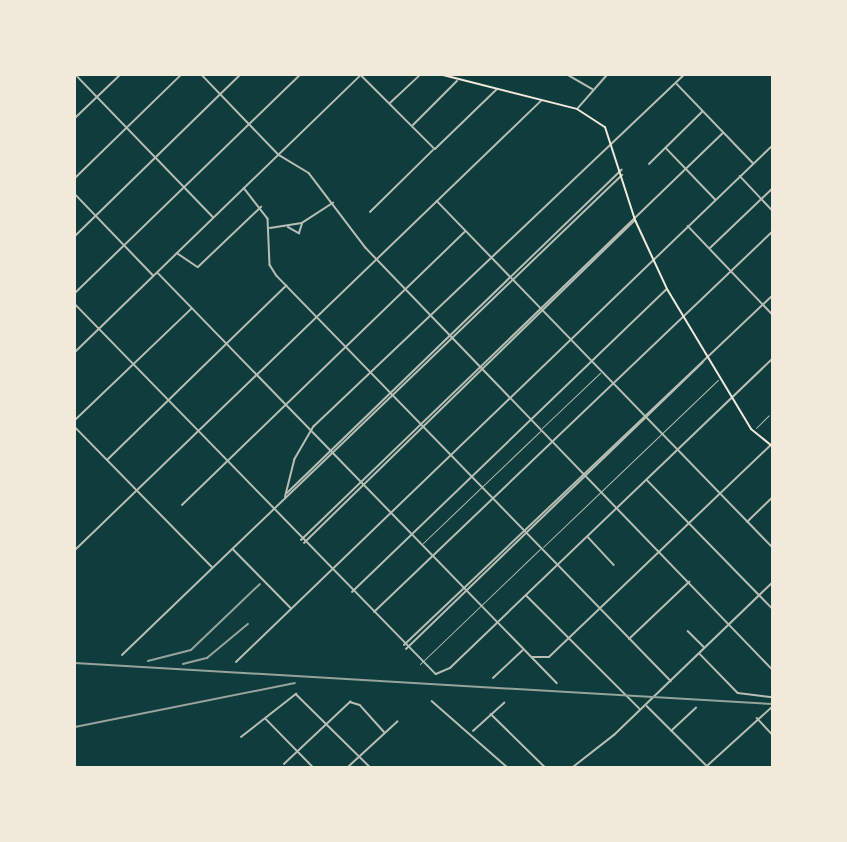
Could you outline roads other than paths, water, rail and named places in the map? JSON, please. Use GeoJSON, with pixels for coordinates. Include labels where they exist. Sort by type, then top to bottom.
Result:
{"type":"FeatureCollection","features":[{"type":"Feature","properties":{"kind":"main road"},"geometry":{"type":"LineString","coordinates":[[443,75],[457,81],[577,109],[599,121],[613,140],[635,219],[667,289],[753,431],[771,446]]}},
{"type":"Feature","properties":{"kind":"street"},"geometry":{"type":"LineString","coordinates":[[76,75],[213,218]]}},
{"type":"Feature","properties":{"kind":"street"},"geometry":{"type":"LineString","coordinates":[[75,118],[120,75]]}},
{"type":"Feature","properties":{"kind":"street"},"geometry":{"type":"LineString","coordinates":[[75,178],[181,75]]}},
{"type":"Feature","properties":{"kind":"street"},"geometry":{"type":"LineString","coordinates":[[202,75],[279,154],[304,169],[334,202],[376,259],[659,551],[731,622],[772,669]]}},
{"type":"Feature","properties":{"kind":"street"},"geometry":{"type":"LineString","coordinates":[[75,236],[240,75]]}},
{"type":"Feature","properties":{"kind":"street"},"geometry":{"type":"LineString","coordinates":[[75,293],[300,75]]}},
{"type":"Feature","properties":{"kind":"street"},"geometry":{"type":"LineString","coordinates":[[75,352],[361,75],[434,149]]}},
{"type":"Feature","properties":{"kind":"street"},"geometry":{"type":"LineString","coordinates":[[390,104],[420,75]]}},
{"type":"Feature","properties":{"kind":"street"},"geometry":{"type":"LineString","coordinates":[[568,75],[593,90]]}},
{"type":"Feature","properties":{"kind":"street"},"geometry":{"type":"LineString","coordinates":[[577,109],[606,75]]}},
{"type":"Feature","properties":{"kind":"street"},"geometry":{"type":"LineString","coordinates":[[285,498],[293,461],[311,431],[490,256],[684,75]]}},
{"type":"Feature","properties":{"kind":"street"},"geometry":{"type":"LineString","coordinates":[[411,126],[457,81]]}},
{"type":"Feature","properties":{"kind":"street"},"geometry":{"type":"LineString","coordinates":[[676,83],[753,164]]}},
{"type":"Feature","properties":{"kind":"street"},"geometry":{"type":"LineString","coordinates":[[370,212],[496,90]]}},
{"type":"Feature","properties":{"kind":"street"},"geometry":{"type":"LineString","coordinates":[[75,550],[541,100]]}},
{"type":"Feature","properties":{"kind":"street"},"geometry":{"type":"LineString","coordinates":[[649,164],[703,112]]}},
{"type":"Feature","properties":{"kind":"street"},"geometry":{"type":"LineString","coordinates":[[300,540],[723,133]]}},
{"type":"Feature","properties":{"kind":"street"},"geometry":{"type":"LineString","coordinates":[[236,662],[772,146]]}},
{"type":"Feature","properties":{"kind":"street"},"geometry":{"type":"LineString","coordinates":[[666,147],[716,200]]}},
{"type":"Feature","properties":{"kind":"street"},"geometry":{"type":"LineString","coordinates":[[286,494],[621,170]]}},
{"type":"Feature","properties":{"kind":"street"},"geometry":{"type":"LineString","coordinates":[[122,655],[622,175]]}},
{"type":"Feature","properties":{"kind":"street"},"geometry":{"type":"LineString","coordinates":[[740,176],[772,210]]}},
{"type":"Feature","properties":{"kind":"street"},"geometry":{"type":"LineString","coordinates":[[244,188],[262,206],[270,228],[270,265],[286,286],[671,681]]}},
{"type":"Feature","properties":{"kind":"street"},"geometry":{"type":"LineString","coordinates":[[710,248],[772,189]]}},
{"type":"Feature","properties":{"kind":"street"},"geometry":{"type":"LineString","coordinates":[[75,194],[153,276]]}},
{"type":"Feature","properties":{"kind":"street"},"geometry":{"type":"LineString","coordinates":[[437,201],[772,547]]}},
{"type":"Feature","properties":{"kind":"street"},"geometry":{"type":"LineString","coordinates":[[270,228],[302,223],[334,202]]}},
{"type":"Feature","properties":{"kind":"street"},"geometry":{"type":"LineString","coordinates":[[177,253],[198,267],[262,206]]}},
{"type":"Feature","properties":{"kind":"street"},"geometry":{"type":"LineString","coordinates":[[575,214],[578,217]]}},
{"type":"Feature","properties":{"kind":"street"},"geometry":{"type":"LineString","coordinates":[[303,543],[604,254],[635,219]]}},
{"type":"Feature","properties":{"kind":"street"},"geometry":{"type":"LineString","coordinates":[[288,227],[299,233],[302,223]]}},
{"type":"Feature","properties":{"kind":"street"},"geometry":{"type":"LineString","coordinates":[[688,226],[772,314]]}},
{"type":"Feature","properties":{"kind":"street"},"geometry":{"type":"LineString","coordinates":[[182,505],[466,231]]}},
{"type":"Feature","properties":{"kind":"street"},"geometry":{"type":"LineString","coordinates":[[372,614],[772,232]]}},
{"type":"Feature","properties":{"kind":"street"},"geometry":{"type":"LineString","coordinates":[[543,245],[546,248]]}},
{"type":"Feature","properties":{"kind":"street"},"geometry":{"type":"LineString","coordinates":[[600,251],[604,254]]}},
{"type":"Feature","properties":{"kind":"street"},"geometry":{"type":"LineString","coordinates":[[157,272],[523,651],[557,683]]}},
{"type":"Feature","properties":{"kind":"street"},"geometry":{"type":"LineString","coordinates":[[570,280],[573,284]]}},
{"type":"Feature","properties":{"kind":"street"},"geometry":{"type":"LineString","coordinates":[[107,460],[286,286]]}},
{"type":"Feature","properties":{"kind":"street"},"geometry":{"type":"LineString","coordinates":[[351,592],[667,289]]}},
{"type":"Feature","properties":{"kind":"street"},"geometry":{"type":"LineString","coordinates":[[406,649],[772,296]]}},
{"type":"Feature","properties":{"kind":"street"},"geometry":{"type":"LineString","coordinates":[[75,304],[166,402],[420,664],[439,674],[557,566],[772,360]]}},
{"type":"Feature","properties":{"kind":"street"},"geometry":{"type":"LineString","coordinates":[[480,306],[483,309]]}},
{"type":"Feature","properties":{"kind":"street"},"geometry":{"type":"LineString","coordinates":[[75,420],[192,308]]}},
{"type":"Feature","properties":{"kind":"street"},"geometry":{"type":"LineString","coordinates":[[510,338],[513,341]]}},
{"type":"Feature","properties":{"kind":"street"},"geometry":{"type":"LineString","coordinates":[[420,363],[423,366]]}},
{"type":"Feature","properties":{"kind":"street"},"geometry":{"type":"LineString","coordinates":[[403,646],[674,387],[702,363]]}},
{"type":"Feature","properties":{"kind":"street"},"geometry":{"type":"LineString","coordinates":[[421,545],[602,372]]}},
{"type":"Feature","properties":{"kind":"street"},"geometry":{"type":"LineString","coordinates":[[420,664],[720,378]]}},
{"type":"Feature","properties":{"kind":"street"},"geometry":{"type":"LineString","coordinates":[[674,387],[677,390]]}},
{"type":"Feature","properties":{"kind":"street"},"geometry":{"type":"LineString","coordinates":[[450,396],[453,399]]}},
{"type":"Feature","properties":{"kind":"street"},"geometry":{"type":"LineString","coordinates":[[756,428],[769,416]]}},
{"type":"Feature","properties":{"kind":"street"},"geometry":{"type":"LineString","coordinates":[[359,423],[362,426]]}},
{"type":"Feature","properties":{"kind":"street"},"geometry":{"type":"LineString","coordinates":[[75,427],[212,568]]}},
{"type":"Feature","properties":{"kind":"street"},"geometry":{"type":"LineString","coordinates":[[613,445],[616,448]]}},
{"type":"Feature","properties":{"kind":"street"},"geometry":{"type":"LineString","coordinates":[[531,657],[546,659],[771,446]]}},
{"type":"Feature","properties":{"kind":"street"},"geometry":{"type":"LineString","coordinates":[[391,453],[393,457]]}},
{"type":"Feature","properties":{"kind":"street"},"geometry":{"type":"LineString","coordinates":[[647,480],[772,608]]}},
{"type":"Feature","properties":{"kind":"street"},"geometry":{"type":"LineString","coordinates":[[747,522],[772,498]]}},
{"type":"Feature","properties":{"kind":"street"},"geometry":{"type":"LineString","coordinates":[[330,512],[333,515]]}},
{"type":"Feature","properties":{"kind":"street"},"geometry":{"type":"LineString","coordinates":[[587,537],[614,565]]}},
{"type":"Feature","properties":{"kind":"street"},"geometry":{"type":"LineString","coordinates":[[233,549],[291,609]]}},
{"type":"Feature","properties":{"kind":"street"},"geometry":{"type":"LineString","coordinates":[[629,639],[689,581]]}},
{"type":"Feature","properties":{"kind":"street"},"geometry":{"type":"LineString","coordinates":[[573,767],[641,710],[772,583]]}},
{"type":"Feature","properties":{"kind":"street"},"geometry":{"type":"LineString","coordinates":[[526,595],[641,710]]}},
{"type":"Feature","properties":{"kind":"street"},"geometry":{"type":"LineString","coordinates":[[688,631],[705,648]]}},
{"type":"Feature","properties":{"kind":"street"},"geometry":{"type":"LineString","coordinates":[[493,678],[523,651]]}},
{"type":"Feature","properties":{"kind":"street"},"geometry":{"type":"LineString","coordinates":[[699,653],[738,693],[772,696]]}},
{"type":"Feature","properties":{"kind":"street"},"geometry":{"type":"LineString","coordinates":[[241,737],[298,695],[328,722],[370,767]]}},
{"type":"Feature","properties":{"kind":"street"},"geometry":{"type":"LineString","coordinates":[[432,701],[473,732],[507,767]]}},
{"type":"Feature","properties":{"kind":"street"},"geometry":{"type":"LineString","coordinates":[[284,764],[328,722],[353,702],[384,732]]}},
{"type":"Feature","properties":{"kind":"street"},"geometry":{"type":"LineString","coordinates":[[473,732],[504,703]]}},
{"type":"Feature","properties":{"kind":"street"},"geometry":{"type":"LineString","coordinates":[[645,705],[707,767],[757,718],[772,707]]}},
{"type":"Feature","properties":{"kind":"street"},"geometry":{"type":"LineString","coordinates":[[671,731],[696,708]]}},
{"type":"Feature","properties":{"kind":"street"},"geometry":{"type":"LineString","coordinates":[[491,714],[545,767]]}},
{"type":"Feature","properties":{"kind":"street"},"geometry":{"type":"LineString","coordinates":[[266,718],[313,767]]}},
{"type":"Feature","properties":{"kind":"street"},"geometry":{"type":"LineString","coordinates":[[757,718],[772,734]]}},
{"type":"Feature","properties":{"kind":"street"},"geometry":{"type":"LineString","coordinates":[[348,767],[397,722]]}},
{"type":"Feature","properties":{"kind":"railway"},"geometry":{"type":"LineString","coordinates":[[148,661],[191,650],[260,584]]}},
{"type":"Feature","properties":{"kind":"railway"},"geometry":{"type":"LineString","coordinates":[[183,664],[207,658],[248,624]]}},
{"type":"Feature","properties":{"kind":"railway"},"geometry":{"type":"LineString","coordinates":[[75,663],[772,704]]}},
{"type":"Feature","properties":{"kind":"railway"},"geometry":{"type":"LineString","coordinates":[[75,727],[295,683]]}}]}
